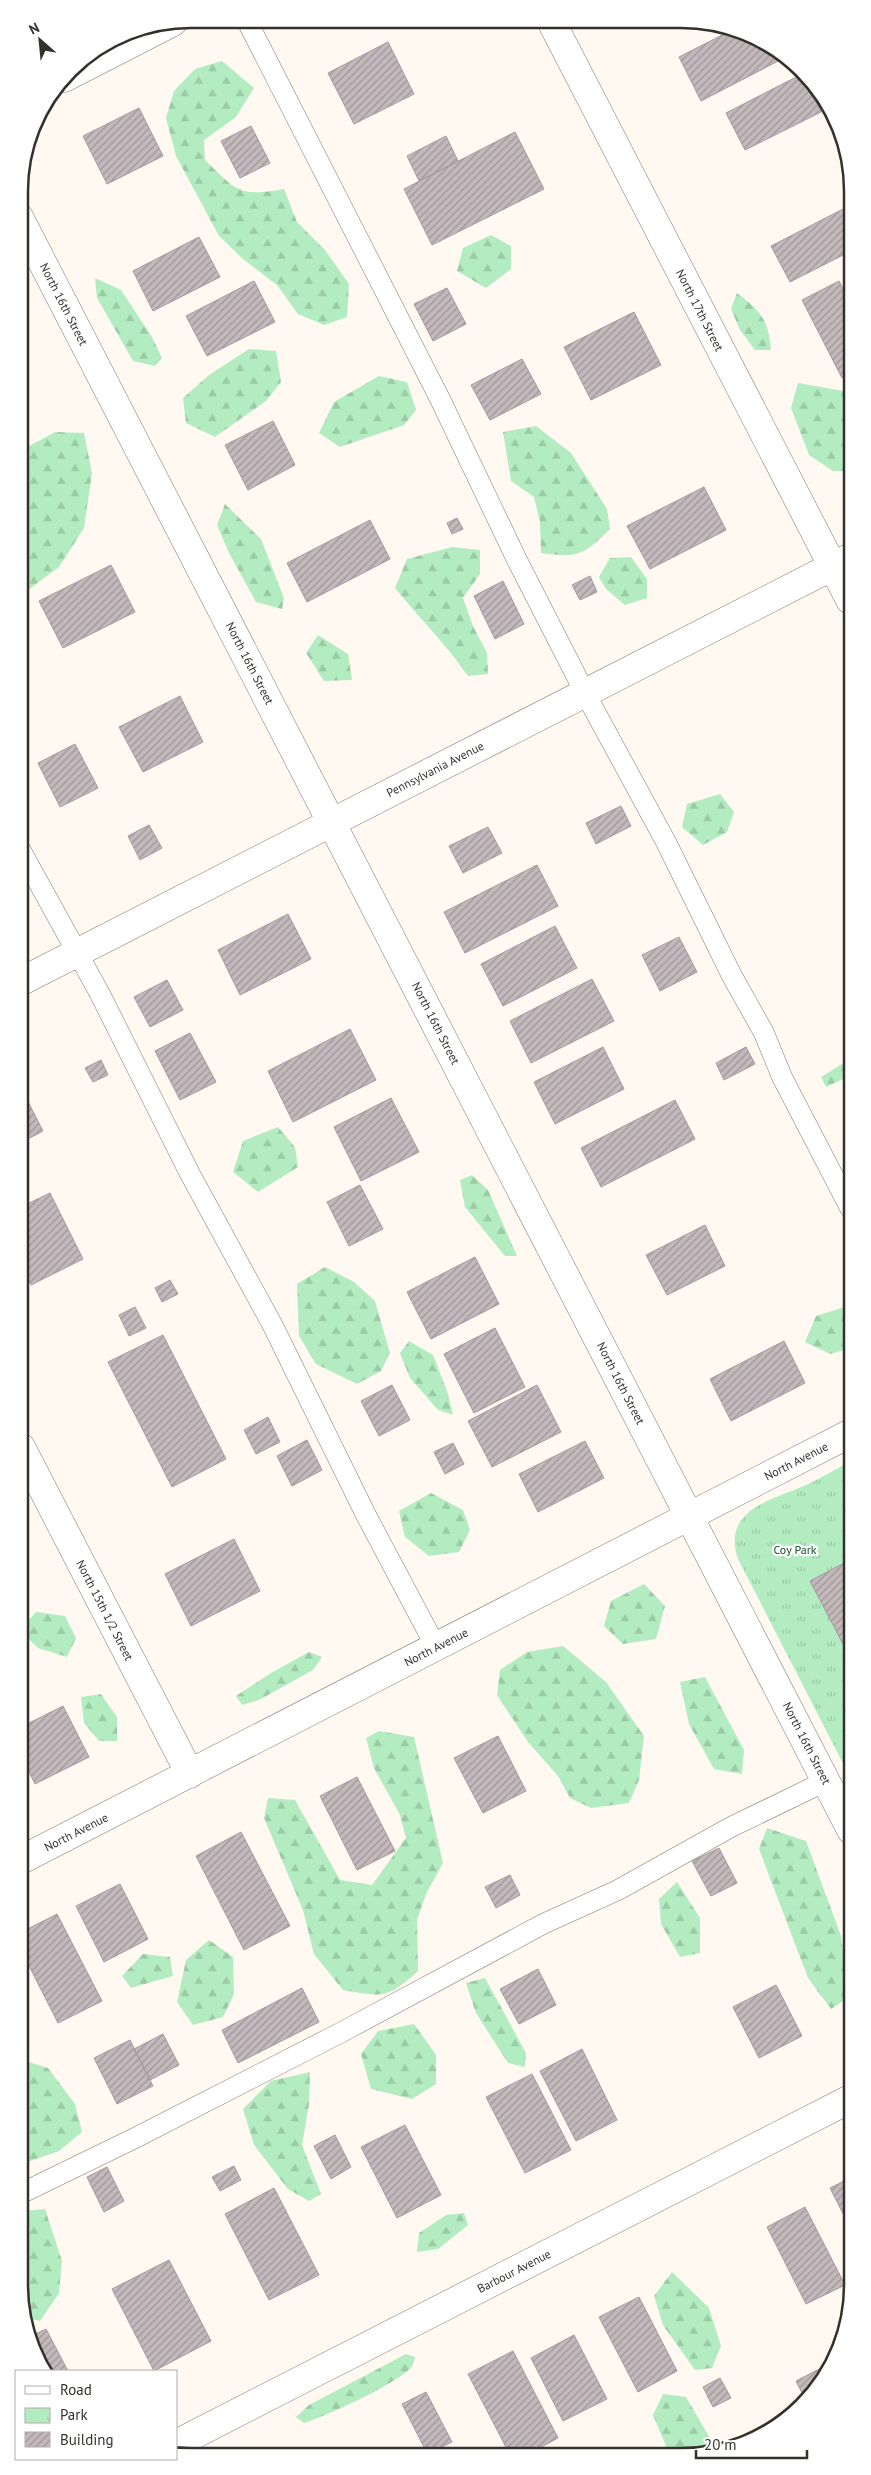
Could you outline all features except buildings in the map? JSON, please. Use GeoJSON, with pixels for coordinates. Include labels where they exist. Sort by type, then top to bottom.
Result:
{"type":"FeatureCollection","features":[{"type":"Feature","properties":{"kind":"street","name":"North 17th Street"},"geometry":{"type":"LineString","coordinates":[[555,28],[841,562]]}},
{"type":"Feature","properties":{"kind":"street"},"geometry":{"type":"LineString","coordinates":[[82,69],[152,33]]}},
{"type":"Feature","properties":{"kind":"street","name":"North 16th Street"},"geometry":{"type":"LineString","coordinates":[[28,234],[843,1815]]}},
{"type":"Feature","properties":{"kind":"street","name":"Pennsylvania Avenue"},"geometry":{"type":"LineString","coordinates":[[28,978],[841,562]]}},
{"type":"Feature","properties":{"kind":"street","name":"North Avenue"},"geometry":{"type":"LineString","coordinates":[[28,1857],[843,1437]]}},
{"type":"Feature","properties":{"kind":"street","name":"North 15th 1/2 Street"},"geometry":{"type":"LineString","coordinates":[[28,1461],[190,1774]]}},
{"type":"Feature","properties":{"kind":"street","name":"Barbour Avenue"},"geometry":{"type":"LineString","coordinates":[[178,2443],[843,2103]]}},
{"type":"Feature","properties":{"kind":"lane"},"geometry":{"type":"LineString","coordinates":[[251,28],[440,399],[517,560],[585,692],[666,842],[732,976],[764,1033],[782,1077],[844,1196]]}},
{"type":"Feature","properties":{"kind":"lane"},"geometry":{"type":"LineString","coordinates":[[28,863],[78,952],[190,1174],[273,1326],[366,1515],[436,1647]]}},
{"type":"Feature","properties":{"kind":"lane"},"geometry":{"type":"LineString","coordinates":[[28,2190],[342,2032],[543,1924],[618,1890],[731,1827],[826,1781]]}},
{"type":"Feature","properties":{"kind":"green space"},"geometry":{"type":"Polygon","coordinates":[[[222,61],[254,88],[236,117],[204,140],[205,160],[224,179],[247,192],[284,189],[297,222],[325,250],[349,284],[347,317],[324,325],[298,314],[277,285],[243,259],[219,236],[176,156],[166,118],[174,91],[195,69],[222,61]]]}},
{"type":"Feature","properties":{"kind":"green space"},"geometry":{"type":"Polygon","coordinates":[[[491,235],[511,246],[511,269],[486,288],[457,271],[463,248],[491,235]]]}},
{"type":"Feature","properties":{"kind":"green space"},"geometry":{"type":"Polygon","coordinates":[[[95,278],[121,290],[152,337],[162,358],[155,366],[133,361],[97,298],[95,278]]]}},
{"type":"Feature","properties":{"kind":"green space"},"geometry":{"type":"Polygon","coordinates":[[[737,293],[762,316],[768,330],[771,350],[755,350],[740,330],[731,309],[737,293]]]}},
{"type":"Feature","properties":{"kind":"green space"},"geometry":{"type":"Polygon","coordinates":[[[249,349],[276,351],[281,382],[266,401],[215,437],[186,423],[183,398],[209,375],[249,349]]]}},
{"type":"Feature","properties":{"kind":"green space"},"geometry":{"type":"Polygon","coordinates":[[[379,376],[407,382],[416,410],[404,425],[340,447],[319,433],[334,402],[379,376]]]}},
{"type":"Feature","properties":{"kind":"green space"},"geometry":{"type":"Polygon","coordinates":[[[798,383],[844,391],[844,471],[833,471],[809,455],[791,408],[798,383]]]}},
{"type":"Feature","properties":{"kind":"green space"},"geometry":{"type":"Polygon","coordinates":[[[536,426],[571,453],[607,509],[610,529],[593,545],[579,553],[564,555],[541,553],[540,522],[534,497],[511,481],[503,432],[536,426]]]}},
{"type":"Feature","properties":{"kind":"green space"},"geometry":{"type":"Polygon","coordinates":[[[55,432],[84,433],[92,473],[84,528],[59,567],[28,590],[28,447],[55,432]]]}},
{"type":"Feature","properties":{"kind":"green space"},"geometry":{"type":"Polygon","coordinates":[[[225,504],[261,539],[284,598],[282,609],[256,602],[229,553],[217,525],[225,504]]]}},
{"type":"Feature","properties":{"kind":"green space"},"geometry":{"type":"Polygon","coordinates":[[[452,547],[480,550],[480,574],[463,598],[473,626],[487,653],[488,674],[468,676],[451,653],[395,588],[407,559],[452,547]]]}},
{"type":"Feature","properties":{"kind":"green space"},"geometry":{"type":"Polygon","coordinates":[[[631,557],[647,579],[647,598],[625,605],[606,589],[599,577],[610,558],[631,557]]]}},
{"type":"Feature","properties":{"kind":"green space"},"geometry":{"type":"Polygon","coordinates":[[[318,635],[348,654],[352,680],[324,681],[306,653],[318,635]]]}},
{"type":"Feature","properties":{"kind":"green space"},"geometry":{"type":"Polygon","coordinates":[[[720,794],[734,812],[727,832],[703,845],[682,827],[687,804],[720,794]]]}},
{"type":"Feature","properties":{"kind":"green space"},"geometry":{"type":"Polygon","coordinates":[[[844,1063],[844,1079],[826,1087],[821,1077],[844,1063]]]}},
{"type":"Feature","properties":{"kind":"green space"},"geometry":{"type":"Polygon","coordinates":[[[278,1127],[295,1147],[298,1167],[258,1192],[233,1172],[243,1141],[278,1127]]]}},
{"type":"Feature","properties":{"kind":"green space"},"geometry":{"type":"Polygon","coordinates":[[[472,1175],[488,1190],[517,1256],[505,1256],[465,1207],[460,1180],[472,1175]]]}},
{"type":"Feature","properties":{"kind":"green space"},"geometry":{"type":"Polygon","coordinates":[[[325,1267],[354,1282],[375,1301],[390,1353],[381,1371],[357,1384],[316,1364],[299,1336],[297,1284],[325,1267]]]}},
{"type":"Feature","properties":{"kind":"green space"},"geometry":{"type":"Polygon","coordinates":[[[843,1307],[843,1350],[830,1354],[805,1342],[816,1316],[843,1307]]]}},
{"type":"Feature","properties":{"kind":"green space"},"geometry":{"type":"Polygon","coordinates":[[[409,1341],[433,1355],[448,1394],[453,1415],[438,1410],[410,1378],[400,1353],[409,1341]]]}},
{"type":"Feature","properties":{"kind":"green space","name":"Coy Park"},"geometry":{"type":"Polygon","coordinates":[[[843,1465],[843,1764],[738,1559],[735,1542],[737,1529],[743,1518],[753,1509],[843,1465]]]}},
{"type":"Feature","properties":{"kind":"green space"},"geometry":{"type":"Polygon","coordinates":[[[431,1493],[463,1510],[470,1530],[459,1552],[429,1556],[405,1537],[399,1511],[431,1493]]]}},
{"type":"Feature","properties":{"kind":"green space"},"geometry":{"type":"Polygon","coordinates":[[[644,1584],[665,1606],[656,1639],[623,1644],[604,1626],[611,1601],[644,1584]]]}},
{"type":"Feature","properties":{"kind":"green space"},"geometry":{"type":"Polygon","coordinates":[[[36,1612],[65,1616],[76,1638],[67,1657],[38,1648],[28,1639],[28,1621],[36,1612]]]}},
{"type":"Feature","properties":{"kind":"green space"},"geometry":{"type":"Polygon","coordinates":[[[563,1646],[606,1682],[644,1736],[639,1780],[629,1803],[591,1808],[570,1798],[558,1776],[528,1742],[497,1695],[500,1670],[527,1652],[563,1646]]]}},
{"type":"Feature","properties":{"kind":"green space"},"geometry":{"type":"Polygon","coordinates":[[[309,1652],[322,1657],[313,1670],[259,1700],[242,1705],[236,1696],[271,1673],[309,1652]]]}},
{"type":"Feature","properties":{"kind":"green space"},"geometry":{"type":"Polygon","coordinates":[[[705,1677],[744,1750],[742,1774],[714,1769],[689,1724],[680,1682],[705,1677]]]}},
{"type":"Feature","properties":{"kind":"green space"},"geometry":{"type":"Polygon","coordinates":[[[101,1694],[117,1717],[117,1741],[99,1741],[84,1723],[81,1697],[101,1694]]]}},
{"type":"Feature","properties":{"kind":"green space"},"geometry":{"type":"Polygon","coordinates":[[[379,1731],[414,1737],[443,1863],[426,1894],[417,1920],[418,1971],[399,1987],[391,1991],[384,1994],[367,1994],[343,1990],[314,1954],[303,1910],[264,1818],[268,1798],[295,1800],[340,1880],[372,1885],[406,1838],[400,1815],[374,1768],[366,1738],[379,1731]]]}},
{"type":"Feature","properties":{"kind":"green space"},"geometry":{"type":"Polygon","coordinates":[[[767,1828],[806,1841],[841,1936],[843,1952],[843,2001],[831,2009],[808,1978],[759,1849],[767,1828]]]}},
{"type":"Feature","properties":{"kind":"green space"},"geometry":{"type":"Polygon","coordinates":[[[677,1882],[700,1918],[700,1953],[680,1957],[661,1924],[659,1899],[677,1882]]]}},
{"type":"Feature","properties":{"kind":"green space"},"geometry":{"type":"Polygon","coordinates":[[[209,1940],[233,1957],[234,1994],[223,2017],[193,2025],[177,2002],[186,1960],[209,1940]]]}},
{"type":"Feature","properties":{"kind":"green space"},"geometry":{"type":"Polygon","coordinates":[[[143,1954],[170,1957],[173,1976],[131,1988],[122,1976],[143,1954]]]}},
{"type":"Feature","properties":{"kind":"green space"},"geometry":{"type":"Polygon","coordinates":[[[485,1978],[526,2053],[525,2067],[508,2063],[476,2013],[466,1983],[485,1978]]]}},
{"type":"Feature","properties":{"kind":"green space"},"geometry":{"type":"Polygon","coordinates":[[[414,2024],[436,2055],[436,2084],[412,2099],[371,2089],[361,2054],[378,2031],[414,2024]]]}},
{"type":"Feature","properties":{"kind":"green space"},"geometry":{"type":"Polygon","coordinates":[[[28,2062],[48,2068],[75,2104],[82,2132],[59,2151],[28,2162],[28,2062]]]}},
{"type":"Feature","properties":{"kind":"green space"},"geometry":{"type":"Polygon","coordinates":[[[310,2072],[309,2104],[302,2145],[321,2194],[309,2201],[288,2189],[254,2145],[243,2109],[271,2081],[310,2072]]]}},
{"type":"Feature","properties":{"kind":"green space"},"geometry":{"type":"Polygon","coordinates":[[[45,2209],[62,2261],[59,2293],[40,2321],[32,2319],[29,2306],[28,2210],[45,2209]]]}},
{"type":"Feature","properties":{"kind":"green space"},"geometry":{"type":"Polygon","coordinates":[[[464,2213],[468,2225],[438,2249],[417,2252],[419,2233],[446,2215],[464,2213]]]}},
{"type":"Feature","properties":{"kind":"green space"},"geometry":{"type":"Polygon","coordinates":[[[672,2272],[709,2308],[721,2346],[712,2368],[695,2370],[663,2325],[654,2296],[672,2272]]]}},
{"type":"Feature","properties":{"kind":"green space"},"geometry":{"type":"Polygon","coordinates":[[[406,2354],[415,2357],[412,2367],[390,2383],[344,2407],[304,2423],[296,2417],[309,2405],[406,2354]]]}},
{"type":"Feature","properties":{"kind":"green space"},"geometry":{"type":"Polygon","coordinates":[[[663,2394],[686,2397],[713,2444],[667,2448],[653,2415],[663,2394]]]}}]}
